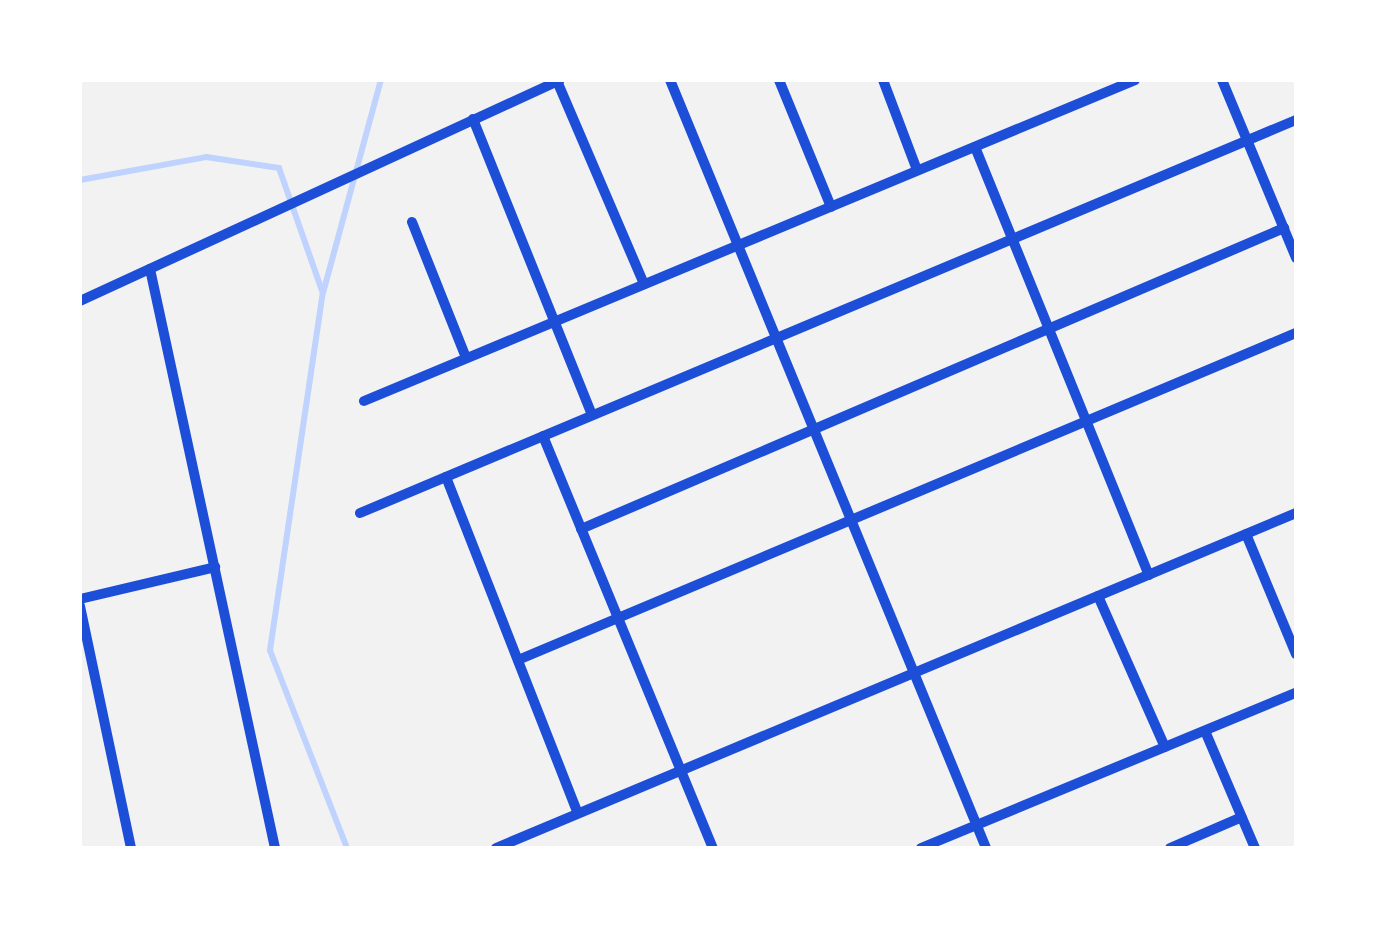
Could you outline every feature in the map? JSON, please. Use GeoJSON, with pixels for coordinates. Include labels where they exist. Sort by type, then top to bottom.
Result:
{"type":"FeatureCollection","features":[{"type":"Feature","properties":{"kind":"street"},"geometry":{"type":"LineString","coordinates":[[670,80],[986,848]]}},
{"type":"Feature","properties":{"kind":"street"},"geometry":{"type":"LineString","coordinates":[[779,80],[830,207]]}},
{"type":"Feature","properties":{"kind":"street"},"geometry":{"type":"LineString","coordinates":[[883,80],[917,170]]}},
{"type":"Feature","properties":{"kind":"street"},"geometry":{"type":"LineString","coordinates":[[364,401],[1135,80]]}},
{"type":"Feature","properties":{"kind":"street"},"geometry":{"type":"LineString","coordinates":[[1222,80],[1296,258]]}},
{"type":"Feature","properties":{"kind":"street"},"geometry":{"type":"LineString","coordinates":[[80,301],[558,81],[644,284]]}},
{"type":"Feature","properties":{"kind":"street"},"geometry":{"type":"LineString","coordinates":[[473,119],[592,416]]}},
{"type":"Feature","properties":{"kind":"street"},"geometry":{"type":"LineString","coordinates":[[360,513],[1296,120]]}},
{"type":"Feature","properties":{"kind":"street"},"geometry":{"type":"LineString","coordinates":[[975,147],[1148,575]]}},
{"type":"Feature","properties":{"kind":"street"},"geometry":{"type":"LineString","coordinates":[[412,222],[466,358]]}},
{"type":"Feature","properties":{"kind":"street"},"geometry":{"type":"LineString","coordinates":[[581,529],[1284,228]]}},
{"type":"Feature","properties":{"kind":"street"},"geometry":{"type":"LineString","coordinates":[[150,269],[275,848]]}},
{"type":"Feature","properties":{"kind":"street"},"geometry":{"type":"LineString","coordinates":[[518,660],[1296,333]]}},
{"type":"Feature","properties":{"kind":"street"},"geometry":{"type":"LineString","coordinates":[[543,436],[712,848]]}},
{"type":"Feature","properties":{"kind":"street"},"geometry":{"type":"LineString","coordinates":[[446,477],[578,813]]}},
{"type":"Feature","properties":{"kind":"street"},"geometry":{"type":"LineString","coordinates":[[496,848],[1296,513]]}},
{"type":"Feature","properties":{"kind":"street"},"geometry":{"type":"LineString","coordinates":[[1246,534],[1296,654]]}},
{"type":"Feature","properties":{"kind":"street"},"geometry":{"type":"LineString","coordinates":[[130,848],[80,603],[214,567]]}},
{"type":"Feature","properties":{"kind":"street"},"geometry":{"type":"LineString","coordinates":[[1098,596],[1165,747]]}},
{"type":"Feature","properties":{"kind":"street"},"geometry":{"type":"LineString","coordinates":[[921,848],[1296,693]]}},
{"type":"Feature","properties":{"kind":"street"},"geometry":{"type":"LineString","coordinates":[[1205,730],[1255,848]]}},
{"type":"Feature","properties":{"kind":"street"},"geometry":{"type":"LineString","coordinates":[[1170,848],[1242,817]]}},
{"type":"Feature","properties":{"kind":"waterway"},"geometry":{"type":"LineString","coordinates":[[347,848],[270,650],[323,293],[381,80]]}},
{"type":"Feature","properties":{"kind":"waterway"},"geometry":{"type":"LineString","coordinates":[[80,180],[206,157],[279,168],[322,291]]}}]}
